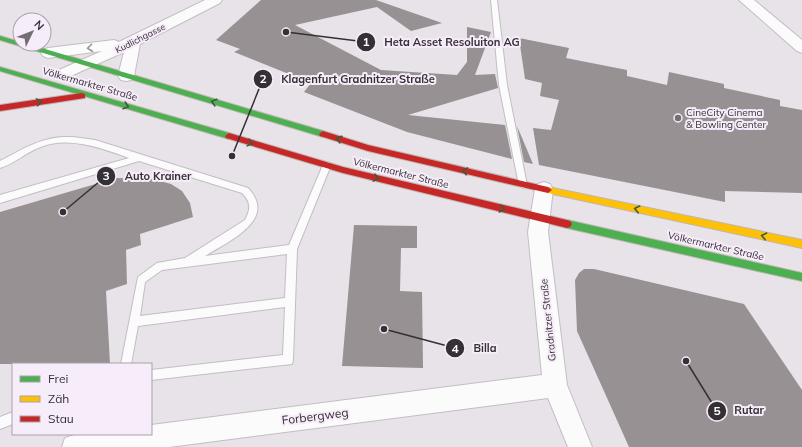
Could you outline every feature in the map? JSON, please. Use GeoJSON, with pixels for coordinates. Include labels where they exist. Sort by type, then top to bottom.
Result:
{"type":"FeatureCollection","features":[{"type":"Feature","properties":{"kind":"main road","name":"Völkermarkter Straße"},"geometry":{"type":"LineString","coordinates":[[0,38],[57,65],[126,76],[368,148],[523,185],[802,244]]}},
{"type":"Feature","properties":{"kind":"main road"},"geometry":{"type":"LineString","coordinates":[[36,89],[57,65],[88,95]]}},
{"type":"Feature","properties":{"kind":"main road","name":"Völkermarkter Straße"},"geometry":{"type":"LineString","coordinates":[[0,69],[327,165],[539,218],[802,277]]}},
{"type":"Feature","properties":{"kind":"main road"},"geometry":{"type":"LineString","coordinates":[[0,108],[88,95]]}},
{"type":"Feature","properties":{"kind":"main road"},"geometry":{"type":"LineString","coordinates":[[0,108],[22,96]]}},
{"type":"Feature","properties":{"kind":"street","name":"Kudlichgasse"},"geometry":{"type":"LineString","coordinates":[[57,65],[131,43],[215,0]]}},
{"type":"Feature","properties":{"kind":"street"},"geometry":{"type":"LineString","coordinates":[[746,0],[802,48]]}},
{"type":"Feature","properties":{"kind":"street"},"geometry":{"type":"LineString","coordinates":[[57,65],[131,43],[126,76]]}},
{"type":"Feature","properties":{"kind":"street","name":"Gradnitzer Straße"},"geometry":{"type":"LineString","coordinates":[[544,189],[538,232],[555,385],[580,447]]}},
{"type":"Feature","properties":{"kind":"street","name":"Forbergweg"},"geometry":{"type":"LineString","coordinates":[[74,447],[555,385]]}},
{"type":"Feature","properties":{"kind":"lane"},"geometry":{"type":"LineString","coordinates":[[494,0],[503,85],[523,185]]}},
{"type":"Feature","properties":{"kind":"lane"},"geometry":{"type":"LineString","coordinates":[[0,165],[34,146],[49,141],[86,140],[139,158],[245,190],[252,196],[254,204],[253,214],[248,223],[188,262]]}},
{"type":"Feature","properties":{"kind":"lane"},"geometry":{"type":"LineString","coordinates":[[0,199],[139,158]]}},
{"type":"Feature","properties":{"kind":"lane"},"geometry":{"type":"LineString","coordinates":[[152,375],[288,360],[292,249],[327,165]]}},
{"type":"Feature","properties":{"kind":"lane"},"geometry":{"type":"LineString","coordinates":[[126,363],[141,280],[160,266],[292,249]]}},
{"type":"Feature","properties":{"kind":"lane"},"geometry":{"type":"LineString","coordinates":[[133,322],[289,302]]}},
{"type":"Feature","properties":{"kind":"lane"},"geometry":{"type":"LineString","coordinates":[[0,422],[12,418]]}},
{"type":"Feature","properties":{"kind":"building"},"geometry":{"type":"Polygon","coordinates":[[[261,0],[376,0],[442,23],[411,31],[377,7],[295,25],[381,70],[457,75],[467,62],[467,27],[491,32],[475,75],[495,74],[498,88],[408,115],[505,125],[512,159],[407,132],[304,92],[311,83],[234,52],[240,49],[216,40],[261,0]]]}},
{"type":"Feature","properties":{"kind":"building","name":"CineCity Cinema & Bowling Center"},"geometry":{"type":"Polygon","coordinates":[[[519,38],[569,48],[566,58],[627,70],[627,76],[667,85],[669,72],[724,84],[724,88],[780,100],[780,106],[802,110],[802,193],[725,191],[725,202],[539,165],[533,128],[551,130],[559,100],[540,96],[542,83],[525,79],[519,38]]]}},
{"type":"Feature","properties":{"kind":"building"},"geometry":{"type":"Polygon","coordinates":[[[517,126],[533,164],[524,162],[517,126]]]}},
{"type":"Feature","properties":{"kind":"building"},"geometry":{"type":"Polygon","coordinates":[[[116,178],[153,179],[171,184],[182,191],[190,203],[193,217],[140,234],[141,245],[126,250],[127,284],[106,291],[110,363],[0,364],[0,212],[116,178]]]}},
{"type":"Feature","properties":{"kind":"building"},"geometry":{"type":"Polygon","coordinates":[[[354,225],[417,226],[417,248],[401,248],[400,291],[422,292],[423,368],[342,366],[354,225]]]}},
{"type":"Feature","properties":{"kind":"building"},"geometry":{"type":"Polygon","coordinates":[[[584,269],[594,269],[744,304],[802,390],[802,447],[629,447],[577,331],[575,280],[579,273],[584,269]]]}},
{"type":"Feature","properties":{"kind":"traffic: fast"},"geometry":{"type":"LineString","coordinates":[[0,38],[323,134]]}},
{"type":"Feature","properties":{"kind":"traffic: fast"},"geometry":{"type":"LineString","coordinates":[[0,69],[229,136]]}},
{"type":"Feature","properties":{"kind":"traffic: fast"},"geometry":{"type":"LineString","coordinates":[[567,224],[802,277]]}},
{"type":"Feature","properties":{"kind":"traffic: slow"},"geometry":{"type":"LineString","coordinates":[[548,190],[802,244]]}},
{"type":"Feature","properties":{"kind":"traffic: jam"},"geometry":{"type":"LineString","coordinates":[[0,108],[82,96]]}},
{"type":"Feature","properties":{"kind":"traffic: jam"},"geometry":{"type":"LineString","coordinates":[[323,134],[368,148],[548,190]]}},
{"type":"Feature","properties":{"kind":"traffic: jam"},"geometry":{"type":"LineString","coordinates":[[229,136],[343,170],[567,224]]}},
{"type":"Feature","properties":{"kind":"place","name":"Heta Asset Resoluiton AG"},"geometry":{"type":"Point","coordinates":[286,32]}},
{"type":"Feature","properties":{"kind":"place","name":"CineCity Cinema & Bowling Center"},"geometry":{"type":"Point","coordinates":[678,118]}},
{"type":"Feature","properties":{"kind":"place","name":"Klagenfurt Gradnitzer Straße"},"geometry":{"type":"Point","coordinates":[232,156]}},
{"type":"Feature","properties":{"kind":"place","name":"Auto Krainer"},"geometry":{"type":"Point","coordinates":[63,212]}},
{"type":"Feature","properties":{"kind":"place","name":"Billa"},"geometry":{"type":"Point","coordinates":[384,329]}},
{"type":"Feature","properties":{"kind":"place","name":"Rutar"},"geometry":{"type":"Point","coordinates":[686,361]}}]}
